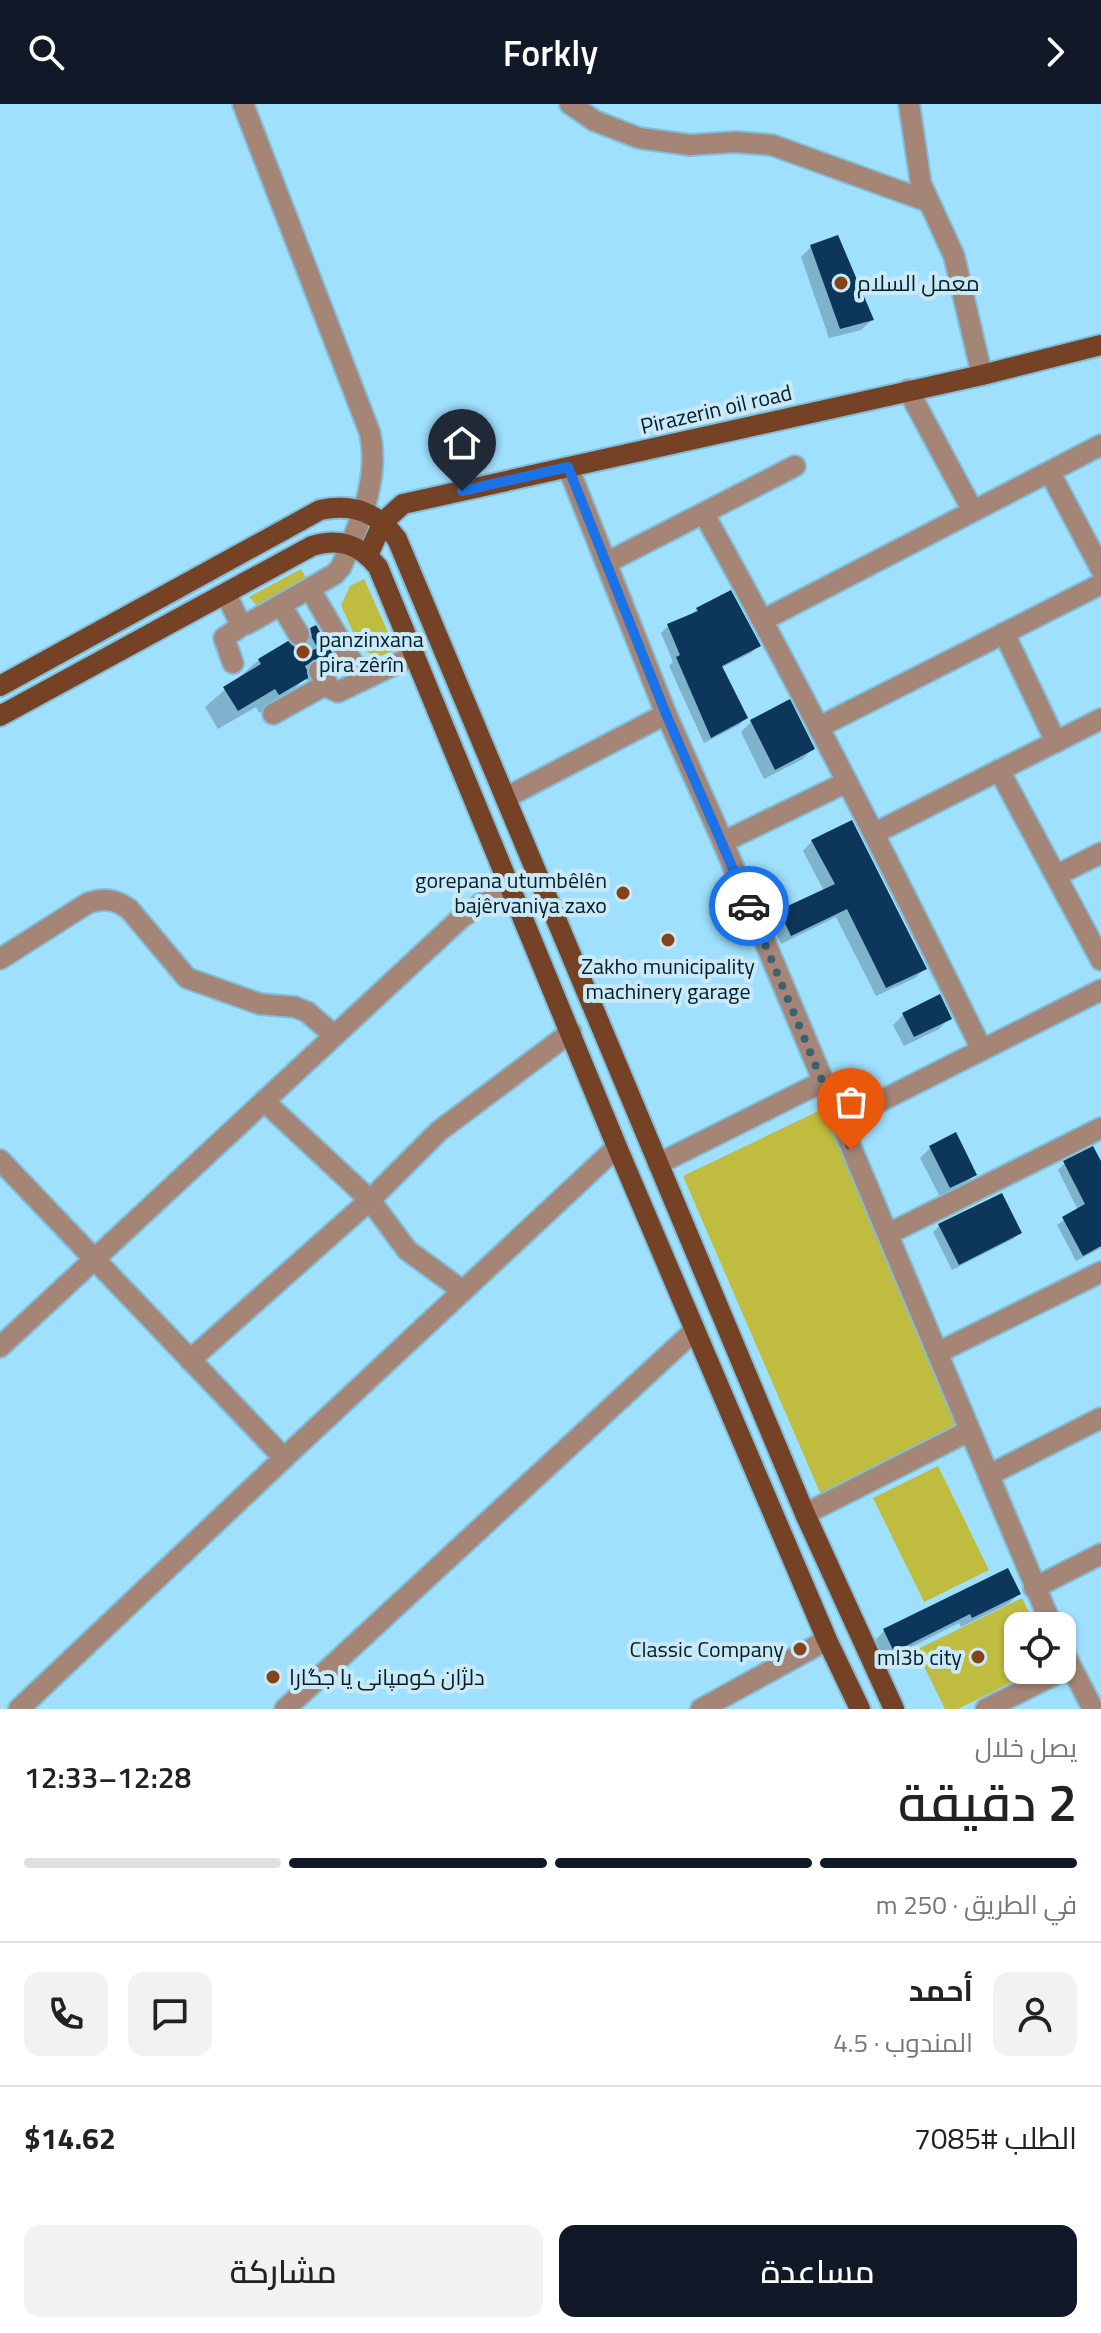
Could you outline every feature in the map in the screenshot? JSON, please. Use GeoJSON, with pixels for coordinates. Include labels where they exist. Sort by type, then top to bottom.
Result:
{"type":"FeatureCollection","features":[{"type":"Feature","properties":{"kind":"main road","name":"Pirazerin oil road"},"geometry":{"type":"LineString","coordinates":[[383,522],[403,504],[982,375],[1101,345]]}},
{"type":"Feature","properties":{"kind":"main road"},"geometry":{"type":"LineString","coordinates":[[0,686],[306,516],[334,507],[364,511],[383,522],[397,539],[805,1514],[894,1709]]}},
{"type":"Feature","properties":{"kind":"main road"},"geometry":{"type":"LineString","coordinates":[[368,555],[383,522]]}},
{"type":"Feature","properties":{"kind":"main road"},"geometry":{"type":"LineString","coordinates":[[0,716],[312,546],[324,542],[349,544],[368,555],[378,567],[617,1147],[827,1640],[860,1709]]}},
{"type":"Feature","properties":{"kind":"street"},"geometry":{"type":"LineString","coordinates":[[233,663],[224,638],[338,571],[364,511],[374,469],[370,433],[243,104]]}},
{"type":"Feature","properties":{"kind":"street"},"geometry":{"type":"LineString","coordinates":[[570,104],[595,121],[639,138],[690,145],[735,142],[772,145],[927,201]]}},
{"type":"Feature","properties":{"kind":"street"},"geometry":{"type":"LineString","coordinates":[[909,104],[917,167],[927,201],[954,256],[982,375]]}},
{"type":"Feature","properties":{"kind":"street"},"geometry":{"type":"LineString","coordinates":[[908,390],[973,511]]}},
{"type":"Feature","properties":{"kind":"street"},"geometry":{"type":"LineString","coordinates":[[763,620],[1101,445]]}},
{"type":"Feature","properties":{"kind":"street"},"geometry":{"type":"LineString","coordinates":[[606,563],[795,466]]}},
{"type":"Feature","properties":{"kind":"street"},"geometry":{"type":"LineString","coordinates":[[568,467],[666,714],[723,842],[1045,1612]]}},
{"type":"Feature","properties":{"kind":"street"},"geometry":{"type":"LineString","coordinates":[[1050,473],[1101,569]]}},
{"type":"Feature","properties":{"kind":"street"},"geometry":{"type":"LineString","coordinates":[[704,514],[875,833],[982,1050]]}},
{"type":"Feature","properties":{"kind":"street"},"geometry":{"type":"LineString","coordinates":[[819,727],[1101,584]]}},
{"type":"Feature","properties":{"kind":"street"},"geometry":{"type":"LineString","coordinates":[[310,589],[363,680]]}},
{"type":"Feature","properties":{"kind":"street"},"geometry":{"type":"LineString","coordinates":[[226,594],[238,619],[244,624]]}},
{"type":"Feature","properties":{"kind":"street"},"geometry":{"type":"LineString","coordinates":[[281,605],[299,635]]}},
{"type":"Feature","properties":{"kind":"street"},"geometry":{"type":"LineString","coordinates":[[1004,633],[1056,742]]}},
{"type":"Feature","properties":{"kind":"street"},"geometry":{"type":"LineString","coordinates":[[273,714],[323,677],[332,691],[338,692],[415,655]]}},
{"type":"Feature","properties":{"kind":"street"},"geometry":{"type":"LineString","coordinates":[[505,798],[666,714]]}},
{"type":"Feature","properties":{"kind":"street"},"geometry":{"type":"LineString","coordinates":[[875,833],[1101,719]]}},
{"type":"Feature","properties":{"kind":"street"},"geometry":{"type":"LineString","coordinates":[[999,770],[1101,960]]}},
{"type":"Feature","properties":{"kind":"street"},"geometry":{"type":"LineString","coordinates":[[723,842],[847,782]]}},
{"type":"Feature","properties":{"kind":"street"},"geometry":{"type":"LineString","coordinates":[[1057,875],[1101,853]]}},
{"type":"Feature","properties":{"kind":"street"},"geometry":{"type":"LineString","coordinates":[[0,1347],[461,918],[481,904],[513,892]]}},
{"type":"Feature","properties":{"kind":"street"},"geometry":{"type":"LineString","coordinates":[[0,959],[88,903],[103,899],[118,901],[129,909],[187,978],[260,1004],[295,1007],[307,1012],[334,1035]]}},
{"type":"Feature","properties":{"kind":"street"},"geometry":{"type":"LineString","coordinates":[[839,1122],[1101,990]]}},
{"type":"Feature","properties":{"kind":"street"},"geometry":{"type":"LineString","coordinates":[[190,1360],[370,1200],[439,1131],[571,1032]]}},
{"type":"Feature","properties":{"kind":"street"},"geometry":{"type":"LineString","coordinates":[[658,1164],[822,1082]]}},
{"type":"Feature","properties":{"kind":"street"},"geometry":{"type":"LineString","coordinates":[[264,1101],[370,1200],[407,1250],[463,1291]]}},
{"type":"Feature","properties":{"kind":"street"},"geometry":{"type":"LineString","coordinates":[[888,1234],[1101,1128]]}},
{"type":"Feature","properties":{"kind":"street"},"geometry":{"type":"LineString","coordinates":[[19,1709],[617,1147]]}},
{"type":"Feature","properties":{"kind":"street"},"geometry":{"type":"LineString","coordinates":[[0,1160],[284,1458]]}},
{"type":"Feature","properties":{"kind":"street"},"geometry":{"type":"LineString","coordinates":[[937,1353],[1101,1272]]}},
{"type":"Feature","properties":{"kind":"street"},"geometry":{"type":"LineString","coordinates":[[285,1709],[303,1700],[695,1330]]}},
{"type":"Feature","properties":{"kind":"street"},"geometry":{"type":"LineString","coordinates":[[989,1475],[1101,1418]]}},
{"type":"Feature","properties":{"kind":"street"},"geometry":{"type":"LineString","coordinates":[[805,1514],[969,1431]]}},
{"type":"Feature","properties":{"kind":"street"},"geometry":{"type":"LineString","coordinates":[[1034,1588],[1101,1554]]}},
{"type":"Feature","properties":{"kind":"street"},"geometry":{"type":"LineString","coordinates":[[701,1709],[827,1640]]}},
{"type":"Feature","properties":{"kind":"street"},"geometry":{"type":"LineString","coordinates":[[1076,1673],[1093,1698]]}},
{"type":"Feature","properties":{"kind":"street"},"geometry":{"type":"LineString","coordinates":[[986,1709],[1025,1684]]}},
{"type":"Feature","properties":{"kind":"shaded area"},"geometry":{"type":"Polygon","coordinates":[[[301,569],[307,580],[258,607],[249,597],[301,569]]]}},
{"type":"Feature","properties":{"kind":"shaded area"},"geometry":{"type":"Polygon","coordinates":[[[364,579],[396,650],[377,657],[360,648],[341,605],[350,586],[364,579]]]}},
{"type":"Feature","properties":{"kind":"shaded area"},"geometry":{"type":"Polygon","coordinates":[[[829,1106],[969,1426],[821,1495],[683,1176],[829,1106]]]}},
{"type":"Feature","properties":{"kind":"shaded area"},"geometry":{"type":"Polygon","coordinates":[[[938,1466],[989,1570],[924,1602],[873,1498],[938,1466]]]}},
{"type":"Feature","properties":{"kind":"shaded area"},"geometry":{"type":"Polygon","coordinates":[[[1022,1598],[1029,1612],[1004,1612],[1004,1684],[1008,1684],[958,1709],[945,1709],[916,1650],[1022,1598]]]}},
{"type":"Feature","properties":{"kind":"building","name":"معمل السلام"},"geometry":{"type":"Polygon","coordinates":[[[838,235],[874,320],[840,329],[810,245],[838,235]]]}},
{"type":"Feature","properties":{"kind":"building"},"geometry":{"type":"Polygon","coordinates":[[[731,590],[761,646],[722,666],[748,718],[711,738],[676,657],[680,655],[667,624],[698,611],[696,608],[731,590]]]}},
{"type":"Feature","properties":{"kind":"building"},"geometry":{"type":"Polygon","coordinates":[[[316,625],[337,661],[330,665],[324,659],[313,660],[307,666],[308,678],[279,695],[275,689],[238,711],[223,687],[261,664],[258,659],[288,641],[298,648],[306,646],[312,636],[310,628],[316,625]]]}},
{"type":"Feature","properties":{"kind":"building"},"geometry":{"type":"Polygon","coordinates":[[[790,699],[815,749],[775,770],[750,720],[790,699]]]}},
{"type":"Feature","properties":{"kind":"building"},"geometry":{"type":"Polygon","coordinates":[[[852,820],[927,969],[886,988],[847,909],[791,936],[779,910],[835,884],[811,840],[852,820]]]}},
{"type":"Feature","properties":{"kind":"building"},"geometry":{"type":"Polygon","coordinates":[[[940,994],[952,1019],[914,1037],[902,1013],[940,994]]]}},
{"type":"Feature","properties":{"kind":"building"},"geometry":{"type":"Polygon","coordinates":[[[956,1132],[977,1175],[950,1188],[929,1146],[956,1132]]]}},
{"type":"Feature","properties":{"kind":"building"},"geometry":{"type":"Polygon","coordinates":[[[1093,1146],[1101,1161],[1101,1246],[1083,1256],[1062,1217],[1085,1204],[1063,1161],[1093,1146]]]}},
{"type":"Feature","properties":{"kind":"building"},"geometry":{"type":"Polygon","coordinates":[[[1002,1193],[1022,1233],[959,1265],[938,1224],[1002,1193]]]}},
{"type":"Feature","properties":{"kind":"building"},"geometry":{"type":"Polygon","coordinates":[[[1008,1568],[1021,1594],[972,1618],[970,1614],[894,1652],[883,1629],[1008,1568]]]}},
{"type":"Feature","properties":{"kind":"tunnel"},"geometry":{"type":"LineString","coordinates":[[299,635],[319,671]]}},
{"type":"Feature","properties":{"kind":"way so far"},"geometry":{"type":"LineString","coordinates":[[749,906],[851,1150]]}},
{"type":"Feature","properties":{"kind":"place","name":"معمل السلام"},"geometry":{"type":"Point","coordinates":[841,283]}},
{"type":"Feature","properties":{"kind":"place","name":"panzinxana pira zêrîn"},"geometry":{"type":"Point","coordinates":[303,652]}},
{"type":"Feature","properties":{"kind":"place","name":"gorepana utumbêlên bajêrvaniya zaxo"},"geometry":{"type":"Point","coordinates":[623,893]}},
{"type":"Feature","properties":{"kind":"place","name":"Zakho municipality machinery garage"},"geometry":{"type":"Point","coordinates":[668,940]}},
{"type":"Feature","properties":{"kind":"place","name":"Classic Company"},"geometry":{"type":"Point","coordinates":[800,1649]}},
{"type":"Feature","properties":{"kind":"place","name":"ml3b city"},"geometry":{"type":"Point","coordinates":[978,1657]}},
{"type":"Feature","properties":{"kind":"place","name":"دلژان کومپانی یا جگارا"},"geometry":{"type":"Point","coordinates":[273,1677]}},
{"type":"Feature","properties":{"kind":"route"},"geometry":{"type":"LineString","coordinates":[[462,491],[568,467],[666,714],[749,906]]}}]}
